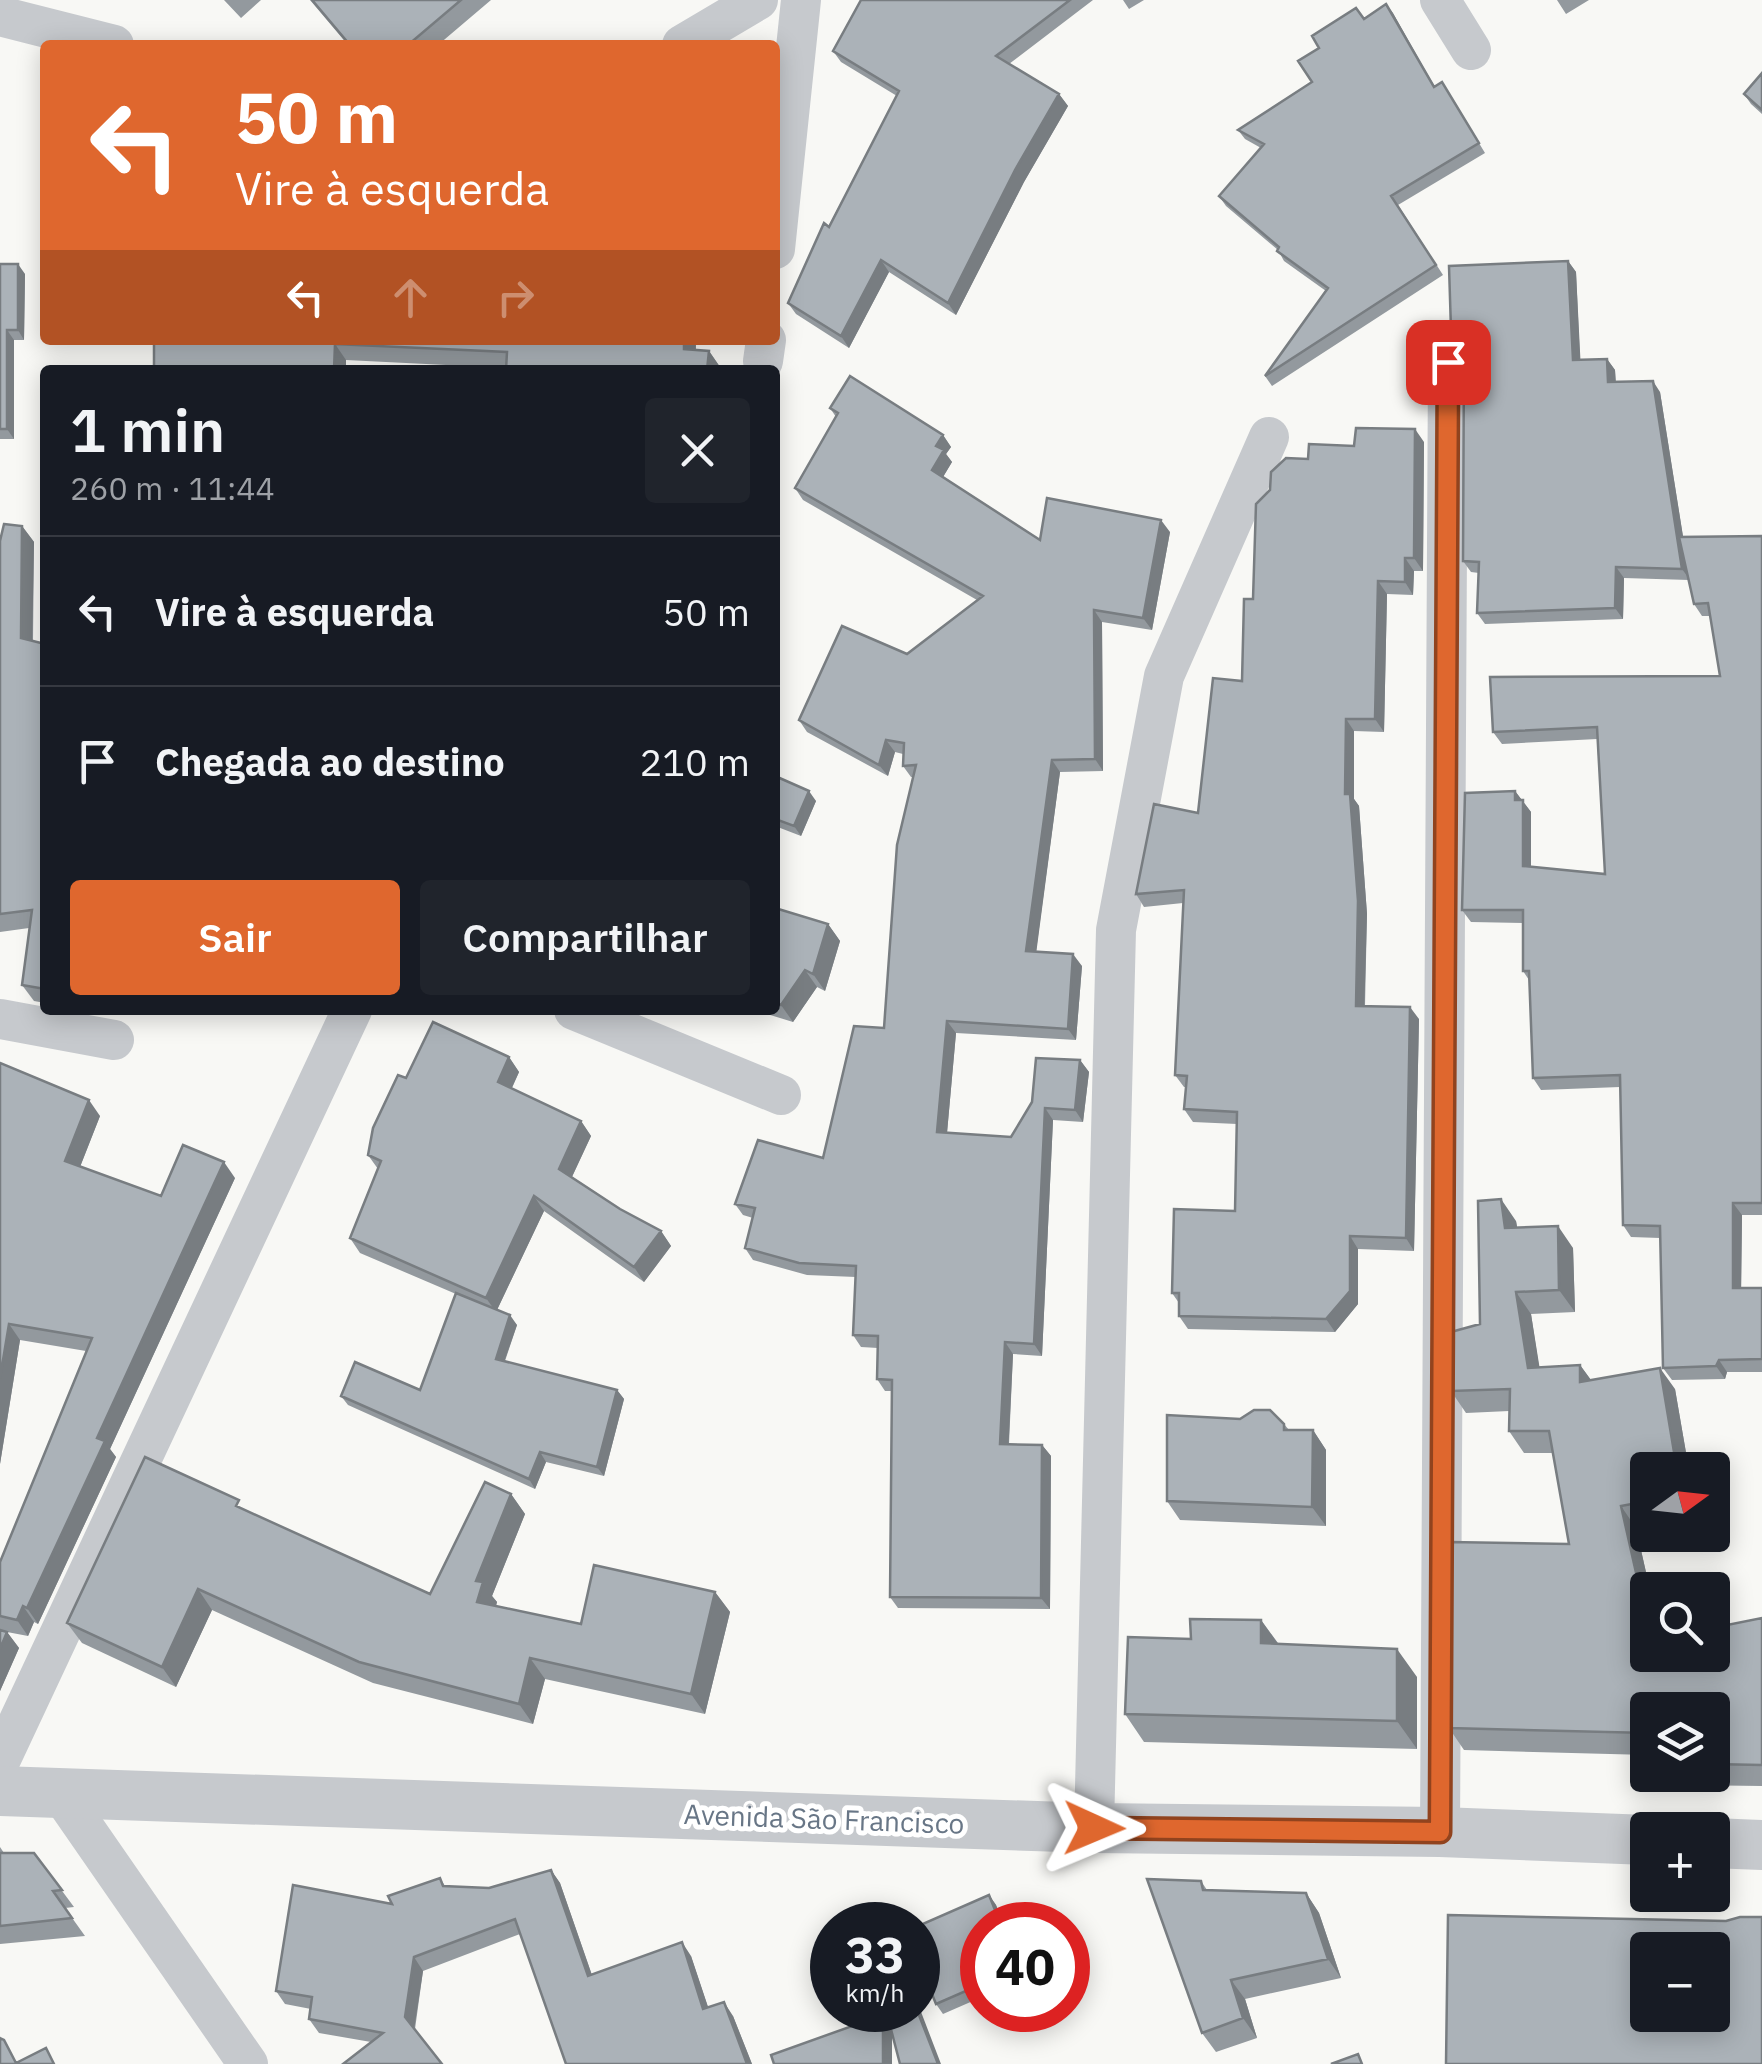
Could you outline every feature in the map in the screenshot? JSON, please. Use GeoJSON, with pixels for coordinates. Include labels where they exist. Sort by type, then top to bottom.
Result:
{"type":"FeatureCollection","features":[{"type":"Feature","properties":{"kind":"street"},"geometry":{"type":"LineString","coordinates":[[690,40],[758,0]]}},
{"type":"Feature","properties":{"kind":"street"},"geometry":{"type":"LineString","coordinates":[[780,199],[800,0]]}},
{"type":"Feature","properties":{"kind":"street"},"geometry":{"type":"LineString","coordinates":[[1440,0],[1471,50]]}},
{"type":"Feature","properties":{"kind":"street"},"geometry":{"type":"LineString","coordinates":[[0,16],[94,40]]}},
{"type":"Feature","properties":{"kind":"street"},"geometry":{"type":"LineString","coordinates":[[1440,1832],[1448,362]]}},
{"type":"Feature","properties":{"kind":"street"},"geometry":{"type":"LineString","coordinates":[[1094,1828],[1116,930],[1164,676],[1269,437]]}},
{"type":"Feature","properties":{"kind":"street"},"geometry":{"type":"LineString","coordinates":[[0,1761],[350,1015]]}},
{"type":"Feature","properties":{"kind":"street"},"geometry":{"type":"LineString","coordinates":[[586,1015],[781,1096]]}},
{"type":"Feature","properties":{"kind":"street"},"geometry":{"type":"LineString","coordinates":[[0,1019],[114,1040]]}},
{"type":"Feature","properties":{"kind":"street","name":"Avenida São Francisco"},"geometry":{"type":"LineString","coordinates":[[0,1790],[1094,1828],[1440,1832],[1630,1839]]}},
{"type":"Feature","properties":{"kind":"street"},"geometry":{"type":"LineString","coordinates":[[61,1794],[248,2064]]}},
{"type":"Feature","properties":{"kind":"street"},"geometry":{"type":"LineString","coordinates":[[1730,1844],[1762,1845]]}},
{"type":"Feature","properties":{"kind":"building"},"geometry":{"type":"Polygon","coordinates":[[[312,0],[461,0],[414,40],[346,40],[312,0]]]}},
{"type":"Feature","properties":{"kind":"building"},"geometry":{"type":"Polygon","coordinates":[[[861,0],[1070,0],[996,56],[1059,94],[1015,170],[948,303],[881,260],[841,336],[788,303],[824,223],[829,227],[899,91],[833,51],[861,0]]]}},
{"type":"Feature","properties":{"kind":"building"},"geometry":{"type":"Polygon","coordinates":[[[1386,4],[1434,87],[1442,82],[1479,143],[1391,196],[1436,265],[1265,376],[1328,288],[1277,251],[1279,247],[1219,196],[1264,144],[1238,130],[1312,82],[1298,61],[1319,48],[1312,36],[1356,8],[1364,19],[1386,4]]]}},
{"type":"Feature","properties":{"kind":"building"},"geometry":{"type":"Polygon","coordinates":[[[1762,73],[1762,110],[1744,94],[1762,73]]]}},
{"type":"Feature","properties":{"kind":"building"},"geometry":{"type":"Polygon","coordinates":[[[1568,261],[1573,360],[1607,359],[1608,382],[1653,381],[1682,569],[1616,567],[1615,608],[1477,613],[1479,562],[1463,561],[1464,351],[1460,338],[1451,330],[1449,266],[1568,261]]]}},
{"type":"Feature","properties":{"kind":"building"},"geometry":{"type":"Polygon","coordinates":[[[0,264],[18,264],[18,330],[7,330],[7,429],[0,429],[0,264]]]}},
{"type":"Feature","properties":{"kind":"building"},"geometry":{"type":"Polygon","coordinates":[[[154,345],[335,345],[334,365],[154,365],[154,345]]]}},
{"type":"Feature","properties":{"kind":"building"},"geometry":{"type":"Polygon","coordinates":[[[356,345],[684,345],[684,349],[709,351],[708,365],[506,365],[507,352],[356,345]]]}},
{"type":"Feature","properties":{"kind":"building"},"geometry":{"type":"Polygon","coordinates":[[[850,376],[943,435],[936,446],[944,450],[932,470],[1040,540],[1047,498],[1161,520],[1143,618],[1094,610],[1095,759],[1052,760],[1026,951],[1073,954],[1068,1029],[947,1021],[937,1132],[1011,1137],[1032,1102],[1036,1058],[1080,1060],[1075,1110],[1045,1108],[1034,1344],[1005,1342],[1000,1444],[1042,1445],[1041,1598],[890,1597],[892,1380],[877,1379],[878,1336],[853,1335],[856,1266],[799,1263],[745,1248],[755,1208],[735,1204],[758,1140],[823,1158],[854,1026],[884,1028],[897,845],[916,765],[903,766],[904,743],[886,740],[879,765],[799,720],[842,626],[907,654],[983,596],[795,488],[838,413],[830,408],[850,376]]]}},
{"type":"Feature","properties":{"kind":"building"},"geometry":{"type":"Polygon","coordinates":[[[1356,428],[1415,429],[1414,558],[1405,558],[1405,582],[1378,581],[1375,719],[1346,719],[1345,794],[1350,794],[1358,901],[1356,1006],[1410,1007],[1406,1238],[1350,1236],[1350,1291],[1326,1319],[1179,1316],[1179,1293],[1172,1293],[1174,1209],[1235,1211],[1237,1112],[1184,1109],[1187,1076],[1175,1075],[1184,890],[1136,894],[1154,804],[1198,813],[1213,678],[1242,681],[1244,599],[1253,599],[1256,504],[1270,490],[1271,472],[1286,458],[1308,459],[1309,444],[1354,446],[1356,428]]]}},
{"type":"Feature","properties":{"kind":"building"},"geometry":{"type":"Polygon","coordinates":[[[4,524],[22,526],[21,638],[40,643],[40,988],[22,985],[32,910],[0,914],[0,541],[4,524]]]}},
{"type":"Feature","properties":{"kind":"building"},"geometry":{"type":"Polygon","coordinates":[[[1762,536],[1762,1203],[1733,1203],[1733,1288],[1762,1288],[1762,1359],[1663,1368],[1660,1226],[1623,1225],[1620,1075],[1533,1078],[1529,971],[1523,971],[1523,910],[1462,910],[1465,793],[1515,791],[1515,800],[1523,800],[1523,866],[1605,874],[1597,727],[1493,732],[1490,677],[1720,676],[1708,603],[1694,604],[1679,537],[1762,536]]]}},
{"type":"Feature","properties":{"kind":"building"},"geometry":{"type":"Polygon","coordinates":[[[780,778],[809,791],[794,826],[780,821],[780,778]]]}},
{"type":"Feature","properties":{"kind":"building"},"geometry":{"type":"Polygon","coordinates":[[[780,910],[828,924],[813,974],[805,970],[781,1005],[780,910]]]}},
{"type":"Feature","properties":{"kind":"building"},"geometry":{"type":"Polygon","coordinates":[[[433,1022],[509,1057],[498,1082],[581,1121],[559,1169],[661,1231],[634,1267],[534,1196],[486,1298],[350,1238],[381,1161],[368,1155],[373,1128],[398,1075],[406,1078],[433,1022]]]}},
{"type":"Feature","properties":{"kind":"building"},"geometry":{"type":"Polygon","coordinates":[[[0,1063],[89,1100],[65,1161],[161,1196],[183,1145],[224,1162],[97,1438],[105,1441],[27,1608],[23,1606],[17,1620],[0,1616],[0,1562],[92,1338],[9,1324],[0,1378],[0,1063]]]}},
{"type":"Feature","properties":{"kind":"building"},"geometry":{"type":"Polygon","coordinates":[[[1501,1199],[1505,1228],[1558,1226],[1559,1290],[1516,1292],[1528,1368],[1580,1365],[1580,1382],[1660,1368],[1674,1452],[1630,1452],[1630,1504],[1621,1506],[1636,1572],[1630,1572],[1630,1672],[1730,1672],[1730,1624],[1762,1618],[1762,1765],[1730,1764],[1730,1692],[1630,1692],[1630,1733],[1449,1728],[1450,1542],[1569,1544],[1549,1431],[1509,1431],[1510,1389],[1451,1391],[1451,1332],[1480,1324],[1478,1201],[1501,1199]]]}},
{"type":"Feature","properties":{"kind":"building"},"geometry":{"type":"Polygon","coordinates":[[[456,1293],[510,1315],[496,1359],[617,1390],[597,1467],[540,1452],[529,1479],[341,1396],[355,1362],[420,1390],[456,1293]]]}},
{"type":"Feature","properties":{"kind":"building"},"geometry":{"type":"Polygon","coordinates":[[[1254,1410],[1270,1410],[1284,1424],[1284,1430],[1313,1430],[1312,1507],[1167,1501],[1167,1415],[1240,1419],[1254,1410]]]}},
{"type":"Feature","properties":{"kind":"building"},"geometry":{"type":"Polygon","coordinates":[[[145,1457],[239,1500],[236,1506],[430,1594],[485,1482],[511,1494],[476,1581],[483,1582],[477,1602],[581,1624],[594,1565],[715,1592],[691,1694],[530,1658],[519,1704],[359,1662],[198,1589],[162,1667],[67,1623],[145,1457]]]}},
{"type":"Feature","properties":{"kind":"building"},"geometry":{"type":"Polygon","coordinates":[[[1190,1619],[1261,1620],[1261,1643],[1397,1649],[1397,1721],[1125,1714],[1128,1637],[1191,1639],[1190,1619]]]}},
{"type":"Feature","properties":{"kind":"building"},"geometry":{"type":"Polygon","coordinates":[[[0,1630],[7,1632],[0,1649],[0,1630]]]}},
{"type":"Feature","properties":{"kind":"building"},"geometry":{"type":"Polygon","coordinates":[[[0,1853],[34,1853],[62,1890],[53,1891],[72,1918],[0,1926],[0,1853]]]}},
{"type":"Feature","properties":{"kind":"building"},"geometry":{"type":"Polygon","coordinates":[[[551,1870],[588,1976],[682,1942],[703,2009],[724,2002],[747,2064],[566,2064],[515,1919],[414,1957],[405,2017],[442,2064],[343,2064],[383,2033],[309,2019],[312,1997],[276,1991],[293,1885],[392,1904],[388,1896],[440,1878],[443,1886],[489,1888],[551,1870]]]}},
{"type":"Feature","properties":{"kind":"building"},"geometry":{"type":"Polygon","coordinates":[[[1147,1879],[1201,1881],[1203,1890],[1306,1893],[1328,1959],[1231,1980],[1243,2018],[1202,2033],[1147,1879]]]}},
{"type":"Feature","properties":{"kind":"building"},"geometry":{"type":"Polygon","coordinates":[[[989,1895],[992,1902],[973,1902],[989,1895]]]}},
{"type":"Feature","properties":{"kind":"building"},"geometry":{"type":"Polygon","coordinates":[[[960,1908],[960,1994],[940,2002],[940,1916],[960,1908]]]}},
{"type":"Feature","properties":{"kind":"building"},"geometry":{"type":"Polygon","coordinates":[[[1448,1915],[1726,1921],[1762,1917],[1762,2064],[1446,2064],[1448,1915]]]}},
{"type":"Feature","properties":{"kind":"building"},"geometry":{"type":"Polygon","coordinates":[[[835,2032],[883,2032],[883,2064],[774,2064],[771,2055],[835,2032]]]}},
{"type":"Feature","properties":{"kind":"building"},"geometry":{"type":"Polygon","coordinates":[[[892,2032],[926,2032],[938,2064],[900,2064],[892,2032]]]}},
{"type":"Feature","properties":{"kind":"building"},"geometry":{"type":"Polygon","coordinates":[[[0,2038],[16,2063],[46,2048],[54,2064],[0,2064],[0,2038]]]}},
{"type":"Feature","properties":{"kind":"building"},"geometry":{"type":"Polygon","coordinates":[[[1358,2054],[1362,2064],[1331,2064],[1358,2054]]]}},
{"type":"Feature","properties":{"kind":"route"},"geometry":{"type":"LineString","coordinates":[[1094,1828],[1440,1832],[1448,362]]}}]}
